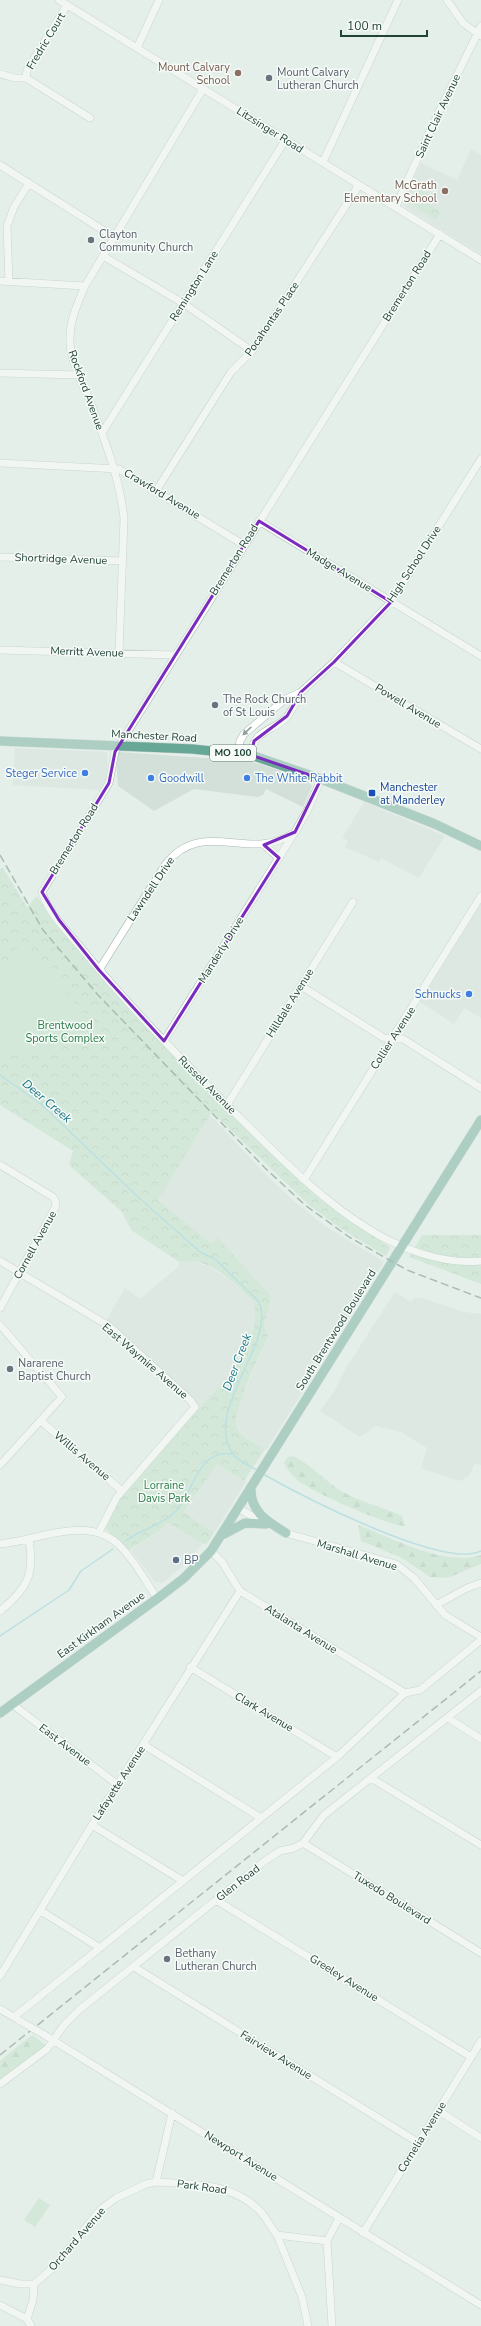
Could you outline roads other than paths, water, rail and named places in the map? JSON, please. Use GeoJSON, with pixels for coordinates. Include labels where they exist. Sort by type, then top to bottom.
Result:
{"type":"FeatureCollection","features":[{"type":"Feature","properties":{"kind":"main road","name":"Manchester Road"},"geometry":{"type":"LineString","coordinates":[[0,741],[119,746],[251,755],[321,779],[430,822],[481,846]]}},
{"type":"Feature","properties":{"kind":"main road","name":"South Brentwood Boulevard"},"geometry":{"type":"LineString","coordinates":[[211,1551],[481,1120]]}},
{"type":"Feature","properties":{"kind":"main road"},"geometry":{"type":"LineString","coordinates":[[253,1484],[256,1510],[268,1522],[286,1533]]}},
{"type":"Feature","properties":{"kind":"main road"},"geometry":{"type":"LineString","coordinates":[[221,1536],[245,1523],[266,1524]]}},
{"type":"Feature","properties":{"kind":"main road","name":"East Kirkham Avenue"},"geometry":{"type":"LineString","coordinates":[[0,1713],[184,1578],[211,1551]]}},
{"type":"Feature","properties":{"kind":"street","name":"Litzsinger Road"},"geometry":{"type":"LineString","coordinates":[[59,0],[359,185],[396,206],[481,260]]}},
{"type":"Feature","properties":{"kind":"street"},"geometry":{"type":"LineString","coordinates":[[137,48],[159,0]]}},
{"type":"Feature","properties":{"kind":"street"},"geometry":{"type":"LineString","coordinates":[[323,162],[398,0]]}},
{"type":"Feature","properties":{"kind":"street"},"geometry":{"type":"LineString","coordinates":[[447,0],[463,23],[479,35]]}},
{"type":"Feature","properties":{"kind":"street","name":"Fredric Court"},"geometry":{"type":"LineString","coordinates":[[26,78],[27,70],[67,5]]}},
{"type":"Feature","properties":{"kind":"street","name":"Saint Clair Avenue"},"geometry":{"type":"LineString","coordinates":[[396,206],[434,122],[479,35],[481,26]]}},
{"type":"Feature","properties":{"kind":"street","name":"Fredric Court"},"geometry":{"type":"LineString","coordinates":[[0,74],[16,78],[26,78],[90,118]]}},
{"type":"Feature","properties":{"kind":"street","name":"Rockford Avenue"},"geometry":{"type":"LineString","coordinates":[[119,652],[124,519],[122,501],[102,433],[79,375],[70,343],[70,329],[72,316],[85,286],[203,89]]}},
{"type":"Feature","properties":{"kind":"street","name":"Remington Lane"},"geometry":{"type":"LineString","coordinates":[[102,433],[286,139]]}},
{"type":"Feature","properties":{"kind":"street"},"geometry":{"type":"LineString","coordinates":[[0,165],[114,237]]}},
{"type":"Feature","properties":{"kind":"street"},"geometry":{"type":"LineString","coordinates":[[9,281],[7,226],[14,207],[29,183]]}},
{"type":"Feature","properties":{"kind":"street","name":"Pocahontas Place"},"geometry":{"type":"LineString","coordinates":[[156,491],[231,372],[252,351],[359,185]]}},
{"type":"Feature","properties":{"kind":"street","name":"Bremerton Road"},"geometry":{"type":"LineString","coordinates":[[42,892],[108,782],[113,754],[440,234]]}},
{"type":"Feature","properties":{"kind":"street"},"geometry":{"type":"LineString","coordinates":[[103,256],[183,303],[252,351]]}},
{"type":"Feature","properties":{"kind":"street"},"geometry":{"type":"LineString","coordinates":[[0,281],[85,286]]}},
{"type":"Feature","properties":{"kind":"street"},"geometry":{"type":"LineString","coordinates":[[0,373],[79,375]]}},
{"type":"Feature","properties":{"kind":"street","name":"High School Drive"},"geometry":{"type":"LineString","coordinates":[[238,753],[240,741],[244,734],[284,700],[301,692],[334,662],[391,602],[481,459]]}},
{"type":"Feature","properties":{"kind":"street","name":"Crawford Avenue"},"geometry":{"type":"LineString","coordinates":[[0,463],[113,468],[128,473],[244,545]]}},
{"type":"Feature","properties":{"kind":"street","name":"Madge Avenue"},"geometry":{"type":"LineString","coordinates":[[259,521],[481,656]]}},
{"type":"Feature","properties":{"kind":"street","name":"Shortridge Avenue"},"geometry":{"type":"LineString","coordinates":[[0,557],[122,561]]}},
{"type":"Feature","properties":{"kind":"street","name":"Merritt Avenue"},"geometry":{"type":"LineString","coordinates":[[0,650],[119,652],[174,655]]}},
{"type":"Feature","properties":{"kind":"street","name":"Powell Avenue"},"geometry":{"type":"LineString","coordinates":[[334,662],[481,749]]}},
{"type":"Feature","properties":{"kind":"street","name":"High School Drive"},"geometry":{"type":"LineString","coordinates":[[251,755],[252,744],[265,730],[276,726],[287,716],[301,692]]}},
{"type":"Feature","properties":{"kind":"street","name":"Manderly Drive"},"geometry":{"type":"LineString","coordinates":[[164,1041],[295,832],[308,809],[321,779]]}},
{"type":"Feature","properties":{"kind":"street","name":"Lawndell Drive"},"geometry":{"type":"LineString","coordinates":[[99,970],[165,865],[178,851],[193,844],[212,840],[264,845],[278,841],[295,832]]}},
{"type":"Feature","properties":{"kind":"street"},"geometry":{"type":"LineString","coordinates":[[264,845],[279,858]]}},
{"type":"Feature","properties":{"kind":"street","name":"Russell Avenue"},"geometry":{"type":"LineString","coordinates":[[42,892],[59,920],[99,970],[164,1041],[304,1180],[367,1228],[402,1246],[451,1260],[468,1262],[481,1261]]}},
{"type":"Feature","properties":{"kind":"street","name":"Collier Avenue"},"geometry":{"type":"LineString","coordinates":[[304,1180],[481,896]]}},
{"type":"Feature","properties":{"kind":"street","name":"Hilldale Avenue"},"geometry":{"type":"LineString","coordinates":[[227,1104],[353,902]]}},
{"type":"Feature","properties":{"kind":"street"},"geometry":{"type":"LineString","coordinates":[[301,986],[384,1038],[403,1040],[481,1088]]}},
{"type":"Feature","properties":{"kind":"street","name":"Cornell Avenue"},"geometry":{"type":"LineString","coordinates":[[0,1165],[53,1197],[56,1202],[55,1208],[0,1308]]}},
{"type":"Feature","properties":{"kind":"street"},"geometry":{"type":"LineString","coordinates":[[0,1261],[19,1273]]}},
{"type":"Feature","properties":{"kind":"street","name":"East Waymire Avenue"},"geometry":{"type":"LineString","coordinates":[[19,1273],[108,1326],[190,1400],[195,1407],[122,1491],[112,1506],[99,1532]]}},
{"type":"Feature","properties":{"kind":"street"},"geometry":{"type":"LineString","coordinates":[[0,1325],[62,1397],[0,1465]]}},
{"type":"Feature","properties":{"kind":"street","name":"Willis Avenue"},"geometry":{"type":"LineString","coordinates":[[41,1421],[122,1491]]}},
{"type":"Feature","properties":{"kind":"street","name":"Marshall Avenue"},"geometry":{"type":"LineString","coordinates":[[238,1508],[266,1524],[286,1533],[396,1564],[414,1578],[444,1615],[481,1637]]}},
{"type":"Feature","properties":{"kind":"street"},"geometry":{"type":"LineString","coordinates":[[0,1544],[29,1540],[77,1530],[99,1532],[123,1549],[157,1598]]}},
{"type":"Feature","properties":{"kind":"street"},"geometry":{"type":"LineString","coordinates":[[0,1611],[21,1592],[27,1582],[32,1566],[29,1540]]}},
{"type":"Feature","properties":{"kind":"street","name":"Atalanta Avenue"},"geometry":{"type":"LineString","coordinates":[[211,1551],[222,1562],[240,1591],[405,1693]]}},
{"type":"Feature","properties":{"kind":"street"},"geometry":{"type":"LineString","coordinates":[[436,1605],[481,1583]]}},
{"type":"Feature","properties":{"kind":"street","name":"Lafayette Avenue"},"geometry":{"type":"LineString","coordinates":[[0,1976],[92,1825],[240,1591]]}},
{"type":"Feature","properties":{"kind":"street"},"geometry":{"type":"LineString","coordinates":[[17,2019],[100,1948],[337,1757],[405,1693],[420,1690],[481,1640]]}},
{"type":"Feature","properties":{"kind":"street","name":"Clark Avenue"},"geometry":{"type":"LineString","coordinates":[[190,1668],[337,1757]]}},
{"type":"Feature","properties":{"kind":"street"},"geometry":{"type":"LineString","coordinates":[[303,1843],[324,1815],[481,1691]]}},
{"type":"Feature","properties":{"kind":"street","name":"East Avenue"},"geometry":{"type":"LineString","coordinates":[[12,1704],[118,1785]]}},
{"type":"Feature","properties":{"kind":"street"},"geometry":{"type":"LineString","coordinates":[[448,1718],[481,1739]]}},
{"type":"Feature","properties":{"kind":"street"},"geometry":{"type":"LineString","coordinates":[[144,1745],[261,1818]]}},
{"type":"Feature","properties":{"kind":"street"},"geometry":{"type":"LineString","coordinates":[[371,1778],[481,1845]]}},
{"type":"Feature","properties":{"kind":"street"},"geometry":{"type":"LineString","coordinates":[[92,1825],[183,1881]]}},
{"type":"Feature","properties":{"kind":"street","name":"Glen Road"},"geometry":{"type":"LineString","coordinates":[[0,2084],[54,2041],[64,2025],[79,2010],[266,1860],[280,1852],[294,1848],[303,1843]]}},
{"type":"Feature","properties":{"kind":"street","name":"Tuxedo Boulevard"},"geometry":{"type":"LineString","coordinates":[[303,1843],[481,1953]]}},
{"type":"Feature","properties":{"kind":"street","name":"Greeley Avenue"},"geometry":{"type":"LineString","coordinates":[[216,1900],[472,2057]]}},
{"type":"Feature","properties":{"kind":"street"},"geometry":{"type":"LineString","coordinates":[[41,1911],[100,1948]]}},
{"type":"Feature","properties":{"kind":"street","name":"Fairview Avenue"},"geometry":{"type":"LineString","coordinates":[[134,1967],[419,2143]]}},
{"type":"Feature","properties":{"kind":"street","name":"Newport Avenue"},"geometry":{"type":"LineString","coordinates":[[0,2009],[172,2113],[481,2305]]}},
{"type":"Feature","properties":{"kind":"street","name":"Cornelia Avenue"},"geometry":{"type":"LineString","coordinates":[[364,2233],[481,2041]]}},
{"type":"Feature","properties":{"kind":"street"},"geometry":{"type":"LineString","coordinates":[[439,2111],[481,2138]]}},
{"type":"Feature","properties":{"kind":"street"},"geometry":{"type":"LineString","coordinates":[[156,2182],[172,2113]]}},
{"type":"Feature","properties":{"kind":"street","name":"Park Road"},"geometry":{"type":"LineString","coordinates":[[156,2182],[215,2187],[237,2193],[261,2212],[277,2235],[302,2297],[308,2326]]}},
{"type":"Feature","properties":{"kind":"street","name":"Orchard Avenue"},"geometry":{"type":"LineString","coordinates":[[34,2284],[54,2267],[101,2209],[116,2198],[156,2182]]}},
{"type":"Feature","properties":{"kind":"street"},"geometry":{"type":"LineString","coordinates":[[332,2326],[327,2241],[339,2218]]}},
{"type":"Feature","properties":{"kind":"street"},"geometry":{"type":"LineString","coordinates":[[277,2235],[327,2241]]}},
{"type":"Feature","properties":{"kind":"street"},"geometry":{"type":"LineString","coordinates":[[0,2280],[20,2284],[34,2284],[33,2300],[27,2320]]}},
{"type":"Feature","properties":{"kind":"street"},"geometry":{"type":"LineString","coordinates":[[0,2305],[27,2320],[31,2326]]}},
{"type":"Feature","properties":{"kind":"waterway","name":"Deer Creek"},"geometry":{"type":"LineString","coordinates":[[0,1075],[41,1104],[137,1196],[200,1252],[215,1259],[259,1302],[262,1318],[258,1337],[232,1398],[227,1418],[226,1437],[235,1457],[258,1471]]}},
{"type":"Feature","properties":{"kind":"waterway"},"geometry":{"type":"LineString","coordinates":[[125,1541],[162,1522],[173,1514],[180,1506],[203,1465],[211,1458],[220,1454],[233,1454]]}},
{"type":"Feature","properties":{"kind":"waterway","name":"Deer Creek"},"geometry":{"type":"LineString","coordinates":[[263,1474],[338,1513],[406,1541],[437,1550],[463,1554],[481,1551]]}},
{"type":"Feature","properties":{"kind":"waterway"},"geometry":{"type":"LineString","coordinates":[[0,1636],[69,1590],[81,1571],[113,1549]]}},
{"type":"Feature","properties":{"kind":"railway"},"geometry":{"type":"LineString","coordinates":[[0,855],[43,930],[98,995],[265,1168],[305,1205],[349,1237],[407,1270],[481,1298]]}},
{"type":"Feature","properties":{"kind":"railway"},"geometry":{"type":"LineString","coordinates":[[0,2055],[481,1671]]}},
{"type":"Feature","properties":{"kind":"place","name":"Mount Calvary School"},"geometry":{"type":"Point","coordinates":[238,73]}},
{"type":"Feature","properties":{"kind":"place","name":"Mount Calvary Lutheran Church"},"geometry":{"type":"Point","coordinates":[269,78]}},
{"type":"Feature","properties":{"kind":"place","name":"McGrath Elementary School"},"geometry":{"type":"Point","coordinates":[445,191]}},
{"type":"Feature","properties":{"kind":"place","name":"Clayton Community Church"},"geometry":{"type":"Point","coordinates":[91,240]}},
{"type":"Feature","properties":{"kind":"place","name":"The Rock Church of St Louis"},"geometry":{"type":"Point","coordinates":[215,705]}},
{"type":"Feature","properties":{"kind":"place","name":"Steger Service"},"geometry":{"type":"Point","coordinates":[85,773]}},
{"type":"Feature","properties":{"kind":"place","name":"Goodwill"},"geometry":{"type":"Point","coordinates":[151,778]}},
{"type":"Feature","properties":{"kind":"place","name":"The White Rabbit"},"geometry":{"type":"Point","coordinates":[247,778]}},
{"type":"Feature","properties":{"kind":"place","name":"Manchester at Manderley"},"geometry":{"type":"Point","coordinates":[372,793]}},
{"type":"Feature","properties":{"kind":"place","name":"Schnucks"},"geometry":{"type":"Point","coordinates":[469,994]}},
{"type":"Feature","properties":{"kind":"place","name":"Nararene Baptist Church"},"geometry":{"type":"Point","coordinates":[10,1369]}},
{"type":"Feature","properties":{"kind":"place","name":"BP"},"geometry":{"type":"Point","coordinates":[176,1560]}},
{"type":"Feature","properties":{"kind":"place","name":"Bethany Lutheran Church"},"geometry":{"type":"Point","coordinates":[167,1959]}},
{"type":"Feature","properties":{"kind":"park label","name":"Brentwood Sports Complex"},"geometry":{"type":"Point","coordinates":[65,1031]}},
{"type":"Feature","properties":{"kind":"park label","name":"Lorraine Davis Park"},"geometry":{"type":"Point","coordinates":[164,1491]}}]}
